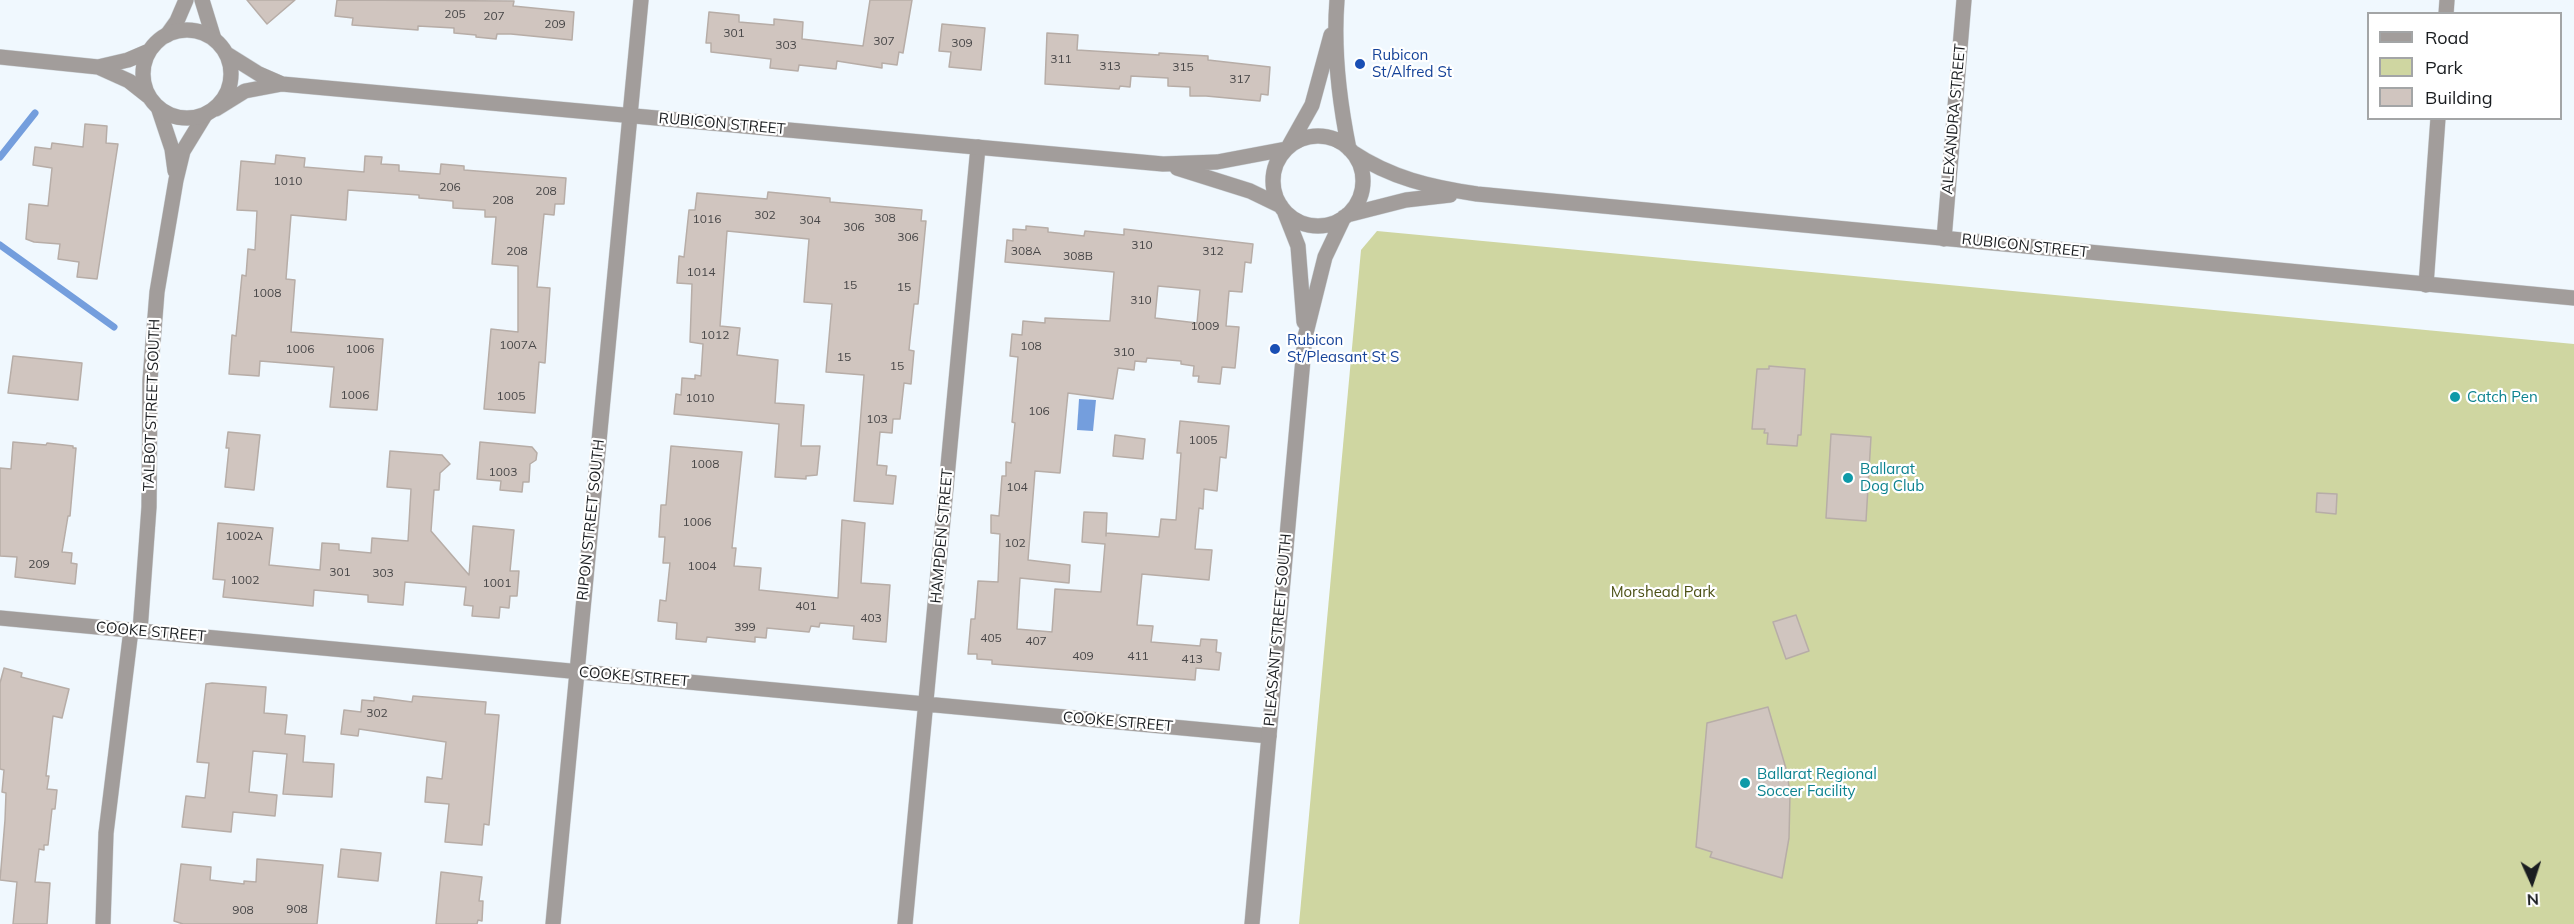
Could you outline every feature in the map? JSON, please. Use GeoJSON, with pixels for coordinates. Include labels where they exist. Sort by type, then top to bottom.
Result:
{"type":"FeatureCollection","features":[{"type":"Feature","properties":{"kind":"street"},"geometry":{"type":"LineString","coordinates":[[167,35],[177,21],[186,0]]}},
{"type":"Feature","properties":{"kind":"street"},"geometry":{"type":"LineString","coordinates":[[176,180],[183,151],[210,112],[225,97],[232,78],[227,54],[214,39],[202,0]]}},
{"type":"Feature","properties":{"kind":"street","name":"RIPON STREET SOUTH"},"geometry":{"type":"LineString","coordinates":[[553,924],[575,672],[641,0]]}},
{"type":"Feature","properties":{"kind":"street"},"geometry":{"type":"LineString","coordinates":[[1335,20],[1312,105],[1288,148],[1276,163],[1273,176],[1275,194],[1282,208],[1294,219],[1312,225],[1331,224],[1345,216],[1359,199],[1362,184],[1361,170],[1350,150],[1338,85],[1335,20],[1337,0]]}},
{"type":"Feature","properties":{"kind":"street","name":"ALEXANDRA STREET"},"geometry":{"type":"LineString","coordinates":[[1944,239],[1964,0]]}},
{"type":"Feature","properties":{"kind":"street"},"geometry":{"type":"LineString","coordinates":[[148,96],[142,74],[149,51],[156,42],[167,35],[191,30],[214,39]]}},
{"type":"Feature","properties":{"kind":"street"},"geometry":{"type":"LineString","coordinates":[[98,67],[128,60],[149,51]]}},
{"type":"Feature","properties":{"kind":"street","name":"RUBICON STREET"},"geometry":{"type":"LineString","coordinates":[[227,54],[259,74],[282,84]]}},
{"type":"Feature","properties":{"kind":"street"},"geometry":{"type":"LineString","coordinates":[[0,57],[98,67],[129,81],[148,96],[159,110],[172,149],[176,180]]}},
{"type":"Feature","properties":{"kind":"street","name":"RUBICON STREET"},"geometry":{"type":"LineString","coordinates":[[210,112],[245,91],[282,84],[1162,164],[1217,162],[1288,148]]}},
{"type":"Feature","properties":{"kind":"street"},"geometry":{"type":"LineString","coordinates":[[159,110],[182,119],[210,112]]}},
{"type":"Feature","properties":{"kind":"street"},"geometry":{"type":"LineString","coordinates":[[2426,285],[2438,120]]}},
{"type":"Feature","properties":{"kind":"street"},"geometry":{"type":"LineString","coordinates":[[1288,148],[1302,139],[1317,136],[1332,139],[1350,150]]}},
{"type":"Feature","properties":{"kind":"street","name":"HAMPDEN STREET"},"geometry":{"type":"LineString","coordinates":[[905,924],[978,147]]}},
{"type":"Feature","properties":{"kind":"street","name":"RUBICON STREET"},"geometry":{"type":"LineString","coordinates":[[1350,150],[1376,167],[1412,182],[1477,194],[2574,298]]}},
{"type":"Feature","properties":{"kind":"street","name":"RUBICON STREET"},"geometry":{"type":"LineString","coordinates":[[1162,164],[1250,191],[1282,208]]}},
{"type":"Feature","properties":{"kind":"street","name":"TALBOT STREET SOUTH"},"geometry":{"type":"LineString","coordinates":[[104,924],[106,833],[136,630],[149,507],[149,410],[153,320],[176,180]]}},
{"type":"Feature","properties":{"kind":"street","name":"RUBICON STREET"},"geometry":{"type":"LineString","coordinates":[[1345,216],[1406,200],[1477,194]]}},
{"type":"Feature","properties":{"kind":"street","name":"PLEASANT STREET SOUTH"},"geometry":{"type":"LineString","coordinates":[[1282,208],[1293,229],[1298,246],[1305,336]]}},
{"type":"Feature","properties":{"kind":"street","name":"PLEASANT STREET SOUTH"},"geometry":{"type":"LineString","coordinates":[[1252,924],[1305,336],[1325,257],[1345,216]]}},
{"type":"Feature","properties":{"kind":"street","name":"COOKE STREET"},"geometry":{"type":"LineString","coordinates":[[0,618],[1269,736]]}},
{"type":"Feature","properties":{"kind":"green space","name":"Morshead Park"},"geometry":{"type":"Polygon","coordinates":[[[1377,231],[2574,344],[2574,924],[1299,924],[1361,250],[1377,231]]]}},
{"type":"Feature","properties":{"kind":"water"},"geometry":{"type":"Polygon","coordinates":[[[1079,399],[1096,400],[1093,431],[1077,430],[1079,399]]]}},
{"type":"Feature","properties":{"kind":"building"},"geometry":{"type":"Polygon","coordinates":[[[247,0],[295,0],[267,24],[247,0]]]}},
{"type":"Feature","properties":{"kind":"building"},"geometry":{"type":"Polygon","coordinates":[[[337,0],[514,1],[513,6],[574,12],[572,40],[511,34],[497,34],[496,39],[454,33],[454,28],[418,26],[418,30],[352,25],[353,18],[335,16],[337,0]]]}},
{"type":"Feature","properties":{"kind":"building"},"geometry":{"type":"Polygon","coordinates":[[[870,0],[912,0],[903,53],[899,52],[897,65],[882,63],[882,68],[837,61],[836,69],[799,65],[798,71],[770,68],[771,59],[711,52],[711,43],[706,43],[709,12],[739,15],[739,22],[774,25],[774,19],[803,22],[802,39],[863,46],[870,0]]]}},
{"type":"Feature","properties":{"kind":"building"},"geometry":{"type":"Polygon","coordinates":[[[942,24],[985,28],[981,70],[949,67],[951,52],[939,51],[942,24]]]}},
{"type":"Feature","properties":{"kind":"building"},"geometry":{"type":"Polygon","coordinates":[[[1047,33],[1078,35],[1077,50],[1208,56],[1208,60],[1270,67],[1268,95],[1261,94],[1260,101],[1190,96],[1190,87],[1168,86],[1168,78],[1131,76],[1130,87],[1120,86],[1119,89],[1045,84],[1047,33]]]}},
{"type":"Feature","properties":{"kind":"building"},"geometry":{"type":"Polygon","coordinates":[[[85,124],[107,126],[106,143],[118,144],[97,279],[77,277],[79,262],[58,259],[60,244],[34,242],[26,239],[29,204],[48,206],[52,168],[33,165],[35,147],[51,149],[52,143],[83,147],[85,124]]]}},
{"type":"Feature","properties":{"kind":"building"},"geometry":{"type":"Polygon","coordinates":[[[276,155],[305,158],[304,167],[364,172],[365,156],[382,157],[381,164],[399,165],[399,171],[440,174],[441,164],[464,166],[464,170],[566,178],[564,204],[555,204],[554,215],[544,214],[537,287],[550,288],[545,363],[539,362],[535,413],[484,409],[491,329],[518,332],[518,266],[492,264],[496,217],[485,217],[485,210],[453,208],[453,201],[419,198],[419,195],[348,190],[346,220],[291,215],[286,279],[295,280],[291,332],[383,339],[377,410],[330,407],[334,367],[260,361],[259,376],[229,374],[232,335],[236,336],[242,275],[246,276],[248,249],[255,250],[257,211],[237,210],[241,161],[275,164],[276,155]]]}},
{"type":"Feature","properties":{"kind":"building"},"geometry":{"type":"Polygon","coordinates":[[[768,192],[830,198],[830,202],[922,210],[921,221],[926,221],[918,304],[914,304],[909,350],[914,351],[911,384],[904,383],[900,419],[893,419],[892,433],[880,432],[877,465],[887,466],[886,475],[896,476],[893,504],[854,501],[864,375],[826,372],[832,304],[804,302],[809,239],[727,231],[720,326],[740,328],[737,355],[778,360],[775,403],[804,405],[801,446],[820,446],[817,475],[806,476],[806,479],[775,477],[779,424],[674,414],[676,394],[681,395],[682,378],[695,379],[695,375],[701,376],[703,344],[690,342],[692,284],[677,283],[679,256],[684,257],[689,210],[695,210],[697,193],[767,199],[768,192]]]}},
{"type":"Feature","properties":{"kind":"building"},"geometry":{"type":"Polygon","coordinates":[[[1026,226],[1048,228],[1048,232],[1084,236],[1085,231],[1124,235],[1124,229],[1253,244],[1251,263],[1245,262],[1242,292],[1229,291],[1226,326],[1239,327],[1235,368],[1222,367],[1220,384],[1198,382],[1199,376],[1193,376],[1194,366],[1181,364],[1181,361],[1147,358],[1146,362],[1135,361],[1134,370],[1118,368],[1113,399],[1068,393],[1060,473],[1035,471],[1028,560],[1070,565],[1069,583],[1020,578],[1017,629],[1052,632],[1055,589],[1101,592],[1105,544],[1082,542],[1084,512],[1107,513],[1106,533],[1159,537],[1161,519],[1176,520],[1181,453],[1177,453],[1180,421],[1229,426],[1226,458],[1220,457],[1217,491],[1204,489],[1203,509],[1199,508],[1195,549],[1212,550],[1209,580],[1142,574],[1137,625],[1153,626],[1151,642],[1200,646],[1201,639],[1217,640],[1216,652],[1221,653],[1219,670],[1196,668],[1195,680],[992,664],[992,660],[977,659],[977,654],[968,654],[971,619],[975,619],[978,581],[998,582],[1000,534],[991,533],[991,515],[999,516],[1002,476],[1006,476],[1006,462],[1011,463],[1018,357],[1010,356],[1012,334],[1022,335],[1023,321],[1045,323],[1045,318],[1110,321],[1114,272],[1005,262],[1007,240],[1013,241],[1013,229],[1026,230],[1026,226]],[[1158,286],[1155,318],[1197,323],[1200,290],[1158,286]]]}},
{"type":"Feature","properties":{"kind":"building"},"geometry":{"type":"Polygon","coordinates":[[[13,356],[82,363],[78,400],[8,393],[13,356]]]}},
{"type":"Feature","properties":{"kind":"building"},"geometry":{"type":"Polygon","coordinates":[[[1769,366],[1805,369],[1801,435],[1798,435],[1797,446],[1767,444],[1768,433],[1764,433],[1765,429],[1752,429],[1757,369],[1769,369],[1769,366]]]}},
{"type":"Feature","properties":{"kind":"building"},"geometry":{"type":"Polygon","coordinates":[[[228,432],[260,435],[254,490],[225,487],[229,448],[226,448],[228,432]]]}},
{"type":"Feature","properties":{"kind":"building","name":"Ballarat Dog Club"},"geometry":{"type":"Polygon","coordinates":[[[1831,434],[1871,437],[1866,521],[1826,518],[1831,434]]]}},
{"type":"Feature","properties":{"kind":"building"},"geometry":{"type":"Polygon","coordinates":[[[1115,435],[1145,439],[1143,459],[1113,456],[1115,435]]]}},
{"type":"Feature","properties":{"kind":"building"},"geometry":{"type":"Polygon","coordinates":[[[13,442],[46,445],[47,443],[76,448],[70,516],[68,516],[62,552],[72,553],[71,563],[77,564],[75,584],[15,577],[17,557],[0,556],[0,468],[11,469],[13,442]]]}},
{"type":"Feature","properties":{"kind":"building"},"geometry":{"type":"Polygon","coordinates":[[[480,442],[532,447],[537,453],[536,460],[530,464],[529,482],[523,482],[522,492],[500,490],[501,481],[477,479],[480,442]]]}},
{"type":"Feature","properties":{"kind":"building"},"geometry":{"type":"Polygon","coordinates":[[[671,446],[742,452],[732,548],[736,548],[734,566],[761,568],[759,590],[838,598],[842,520],[865,523],[861,583],[890,585],[886,642],[853,639],[854,626],[820,623],[819,627],[811,626],[809,632],[767,628],[766,638],[755,637],[755,642],[707,637],[706,642],[676,639],[677,623],[658,621],[660,600],[666,601],[670,563],[663,563],[665,537],[659,537],[661,505],[666,505],[671,446]]]}},
{"type":"Feature","properties":{"kind":"building"},"geometry":{"type":"Polygon","coordinates":[[[390,451],[442,455],[450,464],[440,473],[439,490],[434,490],[431,531],[469,575],[473,526],[514,530],[510,571],[519,571],[517,596],[510,596],[509,608],[500,607],[499,618],[472,616],[473,606],[464,605],[466,587],[405,582],[403,605],[368,602],[368,595],[314,590],[313,606],[223,597],[225,580],[213,579],[218,523],[273,528],[269,565],[320,570],[322,543],[339,544],[339,550],[371,553],[372,538],[408,541],[411,489],[387,487],[390,451]]]}},
{"type":"Feature","properties":{"kind":"building"},"geometry":{"type":"Polygon","coordinates":[[[2317,493],[2337,494],[2336,514],[2316,512],[2317,493]]]}},
{"type":"Feature","properties":{"kind":"building"},"geometry":{"type":"Polygon","coordinates":[[[1796,615],[1809,651],[1786,659],[1773,622],[1796,615]]]}},
{"type":"Feature","properties":{"kind":"building"},"geometry":{"type":"Polygon","coordinates":[[[4,668],[22,673],[21,677],[69,689],[62,718],[53,716],[46,776],[49,776],[47,789],[57,790],[55,809],[52,809],[48,845],[44,845],[44,850],[39,849],[35,882],[50,883],[47,924],[13,924],[17,882],[0,880],[6,793],[2,792],[4,770],[0,769],[0,683],[4,668]]]}},
{"type":"Feature","properties":{"kind":"building"},"geometry":{"type":"Polygon","coordinates":[[[206,684],[266,687],[264,713],[287,715],[285,734],[305,736],[303,762],[334,764],[332,797],[283,794],[287,754],[253,751],[249,792],[277,795],[275,816],[233,812],[231,832],[182,827],[186,796],[205,798],[209,763],[197,762],[206,684]]]}},
{"type":"Feature","properties":{"kind":"building"},"geometry":{"type":"Polygon","coordinates":[[[413,696],[486,702],[485,714],[499,715],[489,825],[484,824],[482,845],[445,842],[449,804],[425,802],[427,777],[442,779],[446,742],[359,729],[358,736],[341,734],[344,710],[361,712],[362,700],[374,701],[374,697],[412,702],[413,696]]]}},
{"type":"Feature","properties":{"kind":"building","name":"Ballarat Regional Soccer Facility"},"geometry":{"type":"Polygon","coordinates":[[[1768,707],[1787,772],[1790,794],[1789,838],[1782,878],[1710,857],[1712,852],[1696,847],[1707,723],[1768,707]]]}},
{"type":"Feature","properties":{"kind":"building"},"geometry":{"type":"Polygon","coordinates":[[[341,849],[381,853],[378,881],[338,877],[341,849]]]}},
{"type":"Feature","properties":{"kind":"building"},"geometry":{"type":"Polygon","coordinates":[[[257,859],[323,865],[317,924],[183,924],[174,921],[181,864],[211,867],[210,880],[244,884],[244,881],[256,882],[257,859]]]}},
{"type":"Feature","properties":{"kind":"building"},"geometry":{"type":"Polygon","coordinates":[[[441,872],[482,877],[479,901],[483,901],[482,921],[478,920],[477,924],[436,924],[441,872]]]}},
{"type":"Feature","properties":{"kind":"waterway"},"geometry":{"type":"LineString","coordinates":[[0,157],[35,113]]}},
{"type":"Feature","properties":{"kind":"waterway"},"geometry":{"type":"LineString","coordinates":[[0,245],[114,327]]}},
{"type":"Feature","properties":{"kind":"place","name":"Rubicon St/Alfred St"},"geometry":{"type":"Point","coordinates":[1360,64]}},
{"type":"Feature","properties":{"kind":"place","name":"Rubicon St/Pleasant St S"},"geometry":{"type":"Point","coordinates":[1275,349]}},
{"type":"Feature","properties":{"kind":"place","name":"Catch Pen"},"geometry":{"type":"Point","coordinates":[2455,397]}},
{"type":"Feature","properties":{"kind":"place","name":"Ballarat Dog Club"},"geometry":{"type":"Point","coordinates":[1848,478]}},
{"type":"Feature","properties":{"kind":"place","name":"Ballarat Regional Soccer Facility"},"geometry":{"type":"Point","coordinates":[1745,783]}}]}
